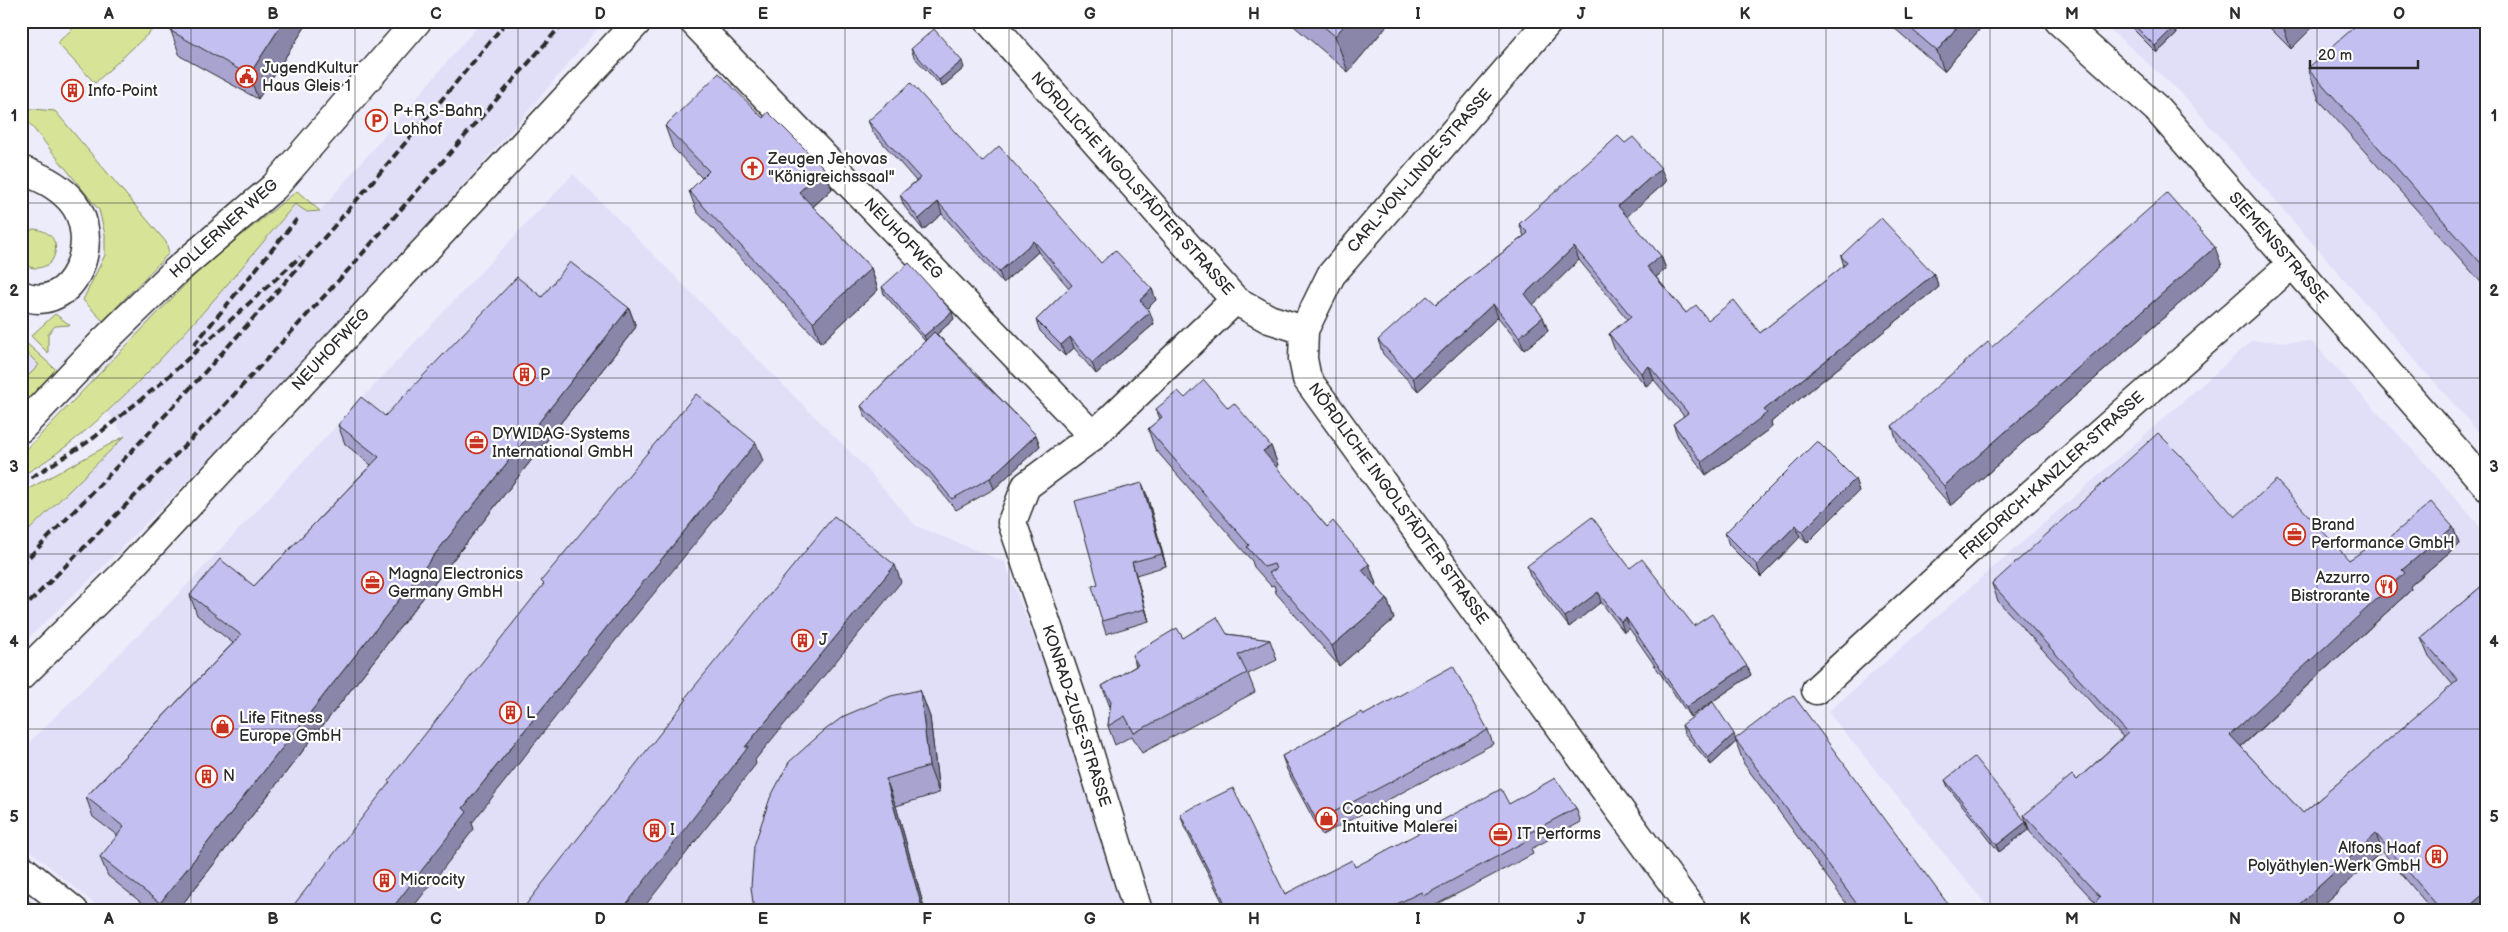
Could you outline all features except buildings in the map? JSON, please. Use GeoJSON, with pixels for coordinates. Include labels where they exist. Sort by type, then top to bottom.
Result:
{"type":"FeatureCollection","features":[{"type":"Feature","properties":{"kind":"street","name":"HOLLERNER WEG"},"geometry":{"type":"LineString","coordinates":[[21,428],[105,340],[161,285],[274,187],[417,21]]}},
{"type":"Feature","properties":{"kind":"street","name":"NEUHOFWEG"},"geometry":{"type":"LineString","coordinates":[[21,676],[125,572],[638,21]]}},
{"type":"Feature","properties":{"kind":"street","name":"NEUHOFWEG"},"geometry":{"type":"LineString","coordinates":[[693,21],[1092,436]]}},
{"type":"Feature","properties":{"kind":"street","name":"NÖRDLICHE INGOLSTÄDTER STRASSE"},"geometry":{"type":"LineString","coordinates":[[989,21],[1235,300],[1269,319],[1304,330],[1303,359],[1307,379],[1694,911]]}},
{"type":"Feature","properties":{"kind":"street","name":"CARL-VON-LINDE-STRASSE"},"geometry":{"type":"LineString","coordinates":[[1304,330],[1331,275],[1549,21]]}},
{"type":"Feature","properties":{"kind":"street","name":"SIEMENSSTRASSE"},"geometry":{"type":"LineString","coordinates":[[2059,21],[2157,109],[2487,486]]}},
{"type":"Feature","properties":{"kind":"street"},"geometry":{"type":"LineString","coordinates":[[21,170],[47,180],[71,200],[82,223],[86,242],[84,258],[74,279],[50,297],[40,299],[21,295]]}},
{"type":"Feature","properties":{"kind":"street","name":"FRIEDRICH-KANZLER-STRASSE"},"geometry":{"type":"LineString","coordinates":[[1816,690],[1976,543],[2292,264]]}},
{"type":"Feature","properties":{"kind":"street"},"geometry":{"type":"LineString","coordinates":[[1092,436],[1235,300]]}},
{"type":"Feature","properties":{"kind":"street","name":"KONRAD-ZUSE-STRASSE"},"geometry":{"type":"LineString","coordinates":[[1092,436],[1026,486],[1012,522],[1075,707],[1138,911]]}},
{"type":"Feature","properties":{"kind":"street"},"geometry":{"type":"LineString","coordinates":[[21,868],[74,911]]}},
{"type":"Feature","properties":{"kind":"shaded area"},"geometry":{"type":"Polygon","coordinates":[[[482,21],[604,21],[519,122],[318,348],[101,569],[21,645],[21,538],[125,436],[108,412],[191,327],[296,204],[307,212],[320,211],[482,21]]]}},
{"type":"Feature","properties":{"kind":"shaded area"},"geometry":{"type":"Polygon","coordinates":[[[2101,21],[2487,21],[2487,442],[2181,93],[2101,21]]]}},
{"type":"Feature","properties":{"kind":"shaded area","name":"Microcity"},"geometry":{"type":"Polygon","coordinates":[[[573,174],[864,466],[916,526],[1005,562],[1086,775],[1126,911],[103,911],[21,843],[21,750],[154,620],[573,174]]]}},
{"type":"Feature","properties":{"kind":"shaded area"},"geometry":{"type":"Polygon","coordinates":[[[2252,341],[2312,342],[2432,471],[2487,535],[2487,911],[1991,911],[1828,712],[2252,341]]]}},
{"type":"Feature","properties":{"kind":"shaded area"},"geometry":{"type":"Polygon","coordinates":[[[21,347],[39,365],[21,383],[21,347]]]}},
{"type":"Feature","properties":{"kind":"green space"},"geometry":{"type":"Polygon","coordinates":[[[81,21],[162,21],[95,83],[57,43],[81,21]]]}},
{"type":"Feature","properties":{"kind":"green space"},"geometry":{"type":"Polygon","coordinates":[[[21,108],[55,111],[166,242],[169,253],[103,321],[83,300],[105,255],[105,234],[99,210],[21,113],[21,108]]]}},
{"type":"Feature","properties":{"kind":"green space"},"geometry":{"type":"Polygon","coordinates":[[[297,191],[320,211],[307,212],[295,204],[206,309],[135,385],[73,441],[21,476],[21,455],[203,266],[297,191]]]}},
{"type":"Feature","properties":{"kind":"green space"},"geometry":{"type":"Polygon","coordinates":[[[33,229],[50,235],[55,244],[56,250],[51,262],[40,268],[33,268],[21,262],[21,236],[33,229]]]}},
{"type":"Feature","properties":{"kind":"green space"},"geometry":{"type":"Polygon","coordinates":[[[55,314],[70,325],[55,326],[48,334],[48,353],[31,336],[55,314]]]}},
{"type":"Feature","properties":{"kind":"green space"},"geometry":{"type":"Polygon","coordinates":[[[24,341],[62,375],[21,417],[21,383],[39,365],[21,347],[21,342],[24,341]]]}},
{"type":"Feature","properties":{"kind":"green space"},"geometry":{"type":"Polygon","coordinates":[[[125,436],[21,538],[21,493],[125,436]]]}},
{"type":"Feature","properties":{"kind":"green space"},"geometry":{"type":"Polygon","coordinates":[[[21,894],[41,911],[21,911],[21,894]]]}},
{"type":"Feature","properties":{"kind":"railway"},"geometry":{"type":"LineString","coordinates":[[21,565],[148,434],[270,299],[390,161],[507,21]]}},
{"type":"Feature","properties":{"kind":"railway"},"geometry":{"type":"LineString","coordinates":[[21,611],[220,410],[349,269],[565,21]]}},
{"type":"Feature","properties":{"kind":"railway"},"geometry":{"type":"LineString","coordinates":[[194,345],[297,219]]}},
{"type":"Feature","properties":{"kind":"railway"},"geometry":{"type":"LineString","coordinates":[[21,484],[91,440],[160,384],[300,257]]}},
{"type":"Feature","properties":{"kind":"place","name":"JugendKultur Haus Gleis 1"},"geometry":{"type":"Point","coordinates":[246,77]}},
{"type":"Feature","properties":{"kind":"place","name":"Info-Point"},"geometry":{"type":"Point","coordinates":[72,91]}},
{"type":"Feature","properties":{"kind":"place","name":"P+R S-Bahn Lohhof"},"geometry":{"type":"Point","coordinates":[377,120]}},
{"type":"Feature","properties":{"kind":"place","name":"Zeugen Jehovas \"Königreichssaal\""},"geometry":{"type":"Point","coordinates":[752,168]}},
{"type":"Feature","properties":{"kind":"place","name":"P"},"geometry":{"type":"Point","coordinates":[524,375]}},
{"type":"Feature","properties":{"kind":"place","name":"DYWIDAG-Systems International GmbH"},"geometry":{"type":"Point","coordinates":[476,443]}},
{"type":"Feature","properties":{"kind":"place","name":"Brand Performance GmbH"},"geometry":{"type":"Point","coordinates":[2295,534]}},
{"type":"Feature","properties":{"kind":"place","name":"Magna Electronics Germany GmbH"},"geometry":{"type":"Point","coordinates":[372,583]}},
{"type":"Feature","properties":{"kind":"place","name":"Azzurro Bistrorante"},"geometry":{"type":"Point","coordinates":[2386,587]}},
{"type":"Feature","properties":{"kind":"place","name":"J"},"geometry":{"type":"Point","coordinates":[803,640]}},
{"type":"Feature","properties":{"kind":"place","name":"L"},"geometry":{"type":"Point","coordinates":[510,713]}},
{"type":"Feature","properties":{"kind":"place","name":"Life Fitness Europe GmbH"},"geometry":{"type":"Point","coordinates":[223,727]}},
{"type":"Feature","properties":{"kind":"place","name":"N"},"geometry":{"type":"Point","coordinates":[207,776]}},
{"type":"Feature","properties":{"kind":"place","name":"Coaching und Intuitive Malerei"},"geometry":{"type":"Point","coordinates":[1326,818]}},
{"type":"Feature","properties":{"kind":"place","name":"I"},"geometry":{"type":"Point","coordinates":[654,830]}},
{"type":"Feature","properties":{"kind":"place","name":"IT Performs"},"geometry":{"type":"Point","coordinates":[1501,834]}},
{"type":"Feature","properties":{"kind":"place","name":"Alfons Haaf Polyäthylen-Werk GmbH"},"geometry":{"type":"Point","coordinates":[2437,857]}},
{"type":"Feature","properties":{"kind":"place","name":"Microcity"},"geometry":{"type":"Point","coordinates":[384,880]}}]}
